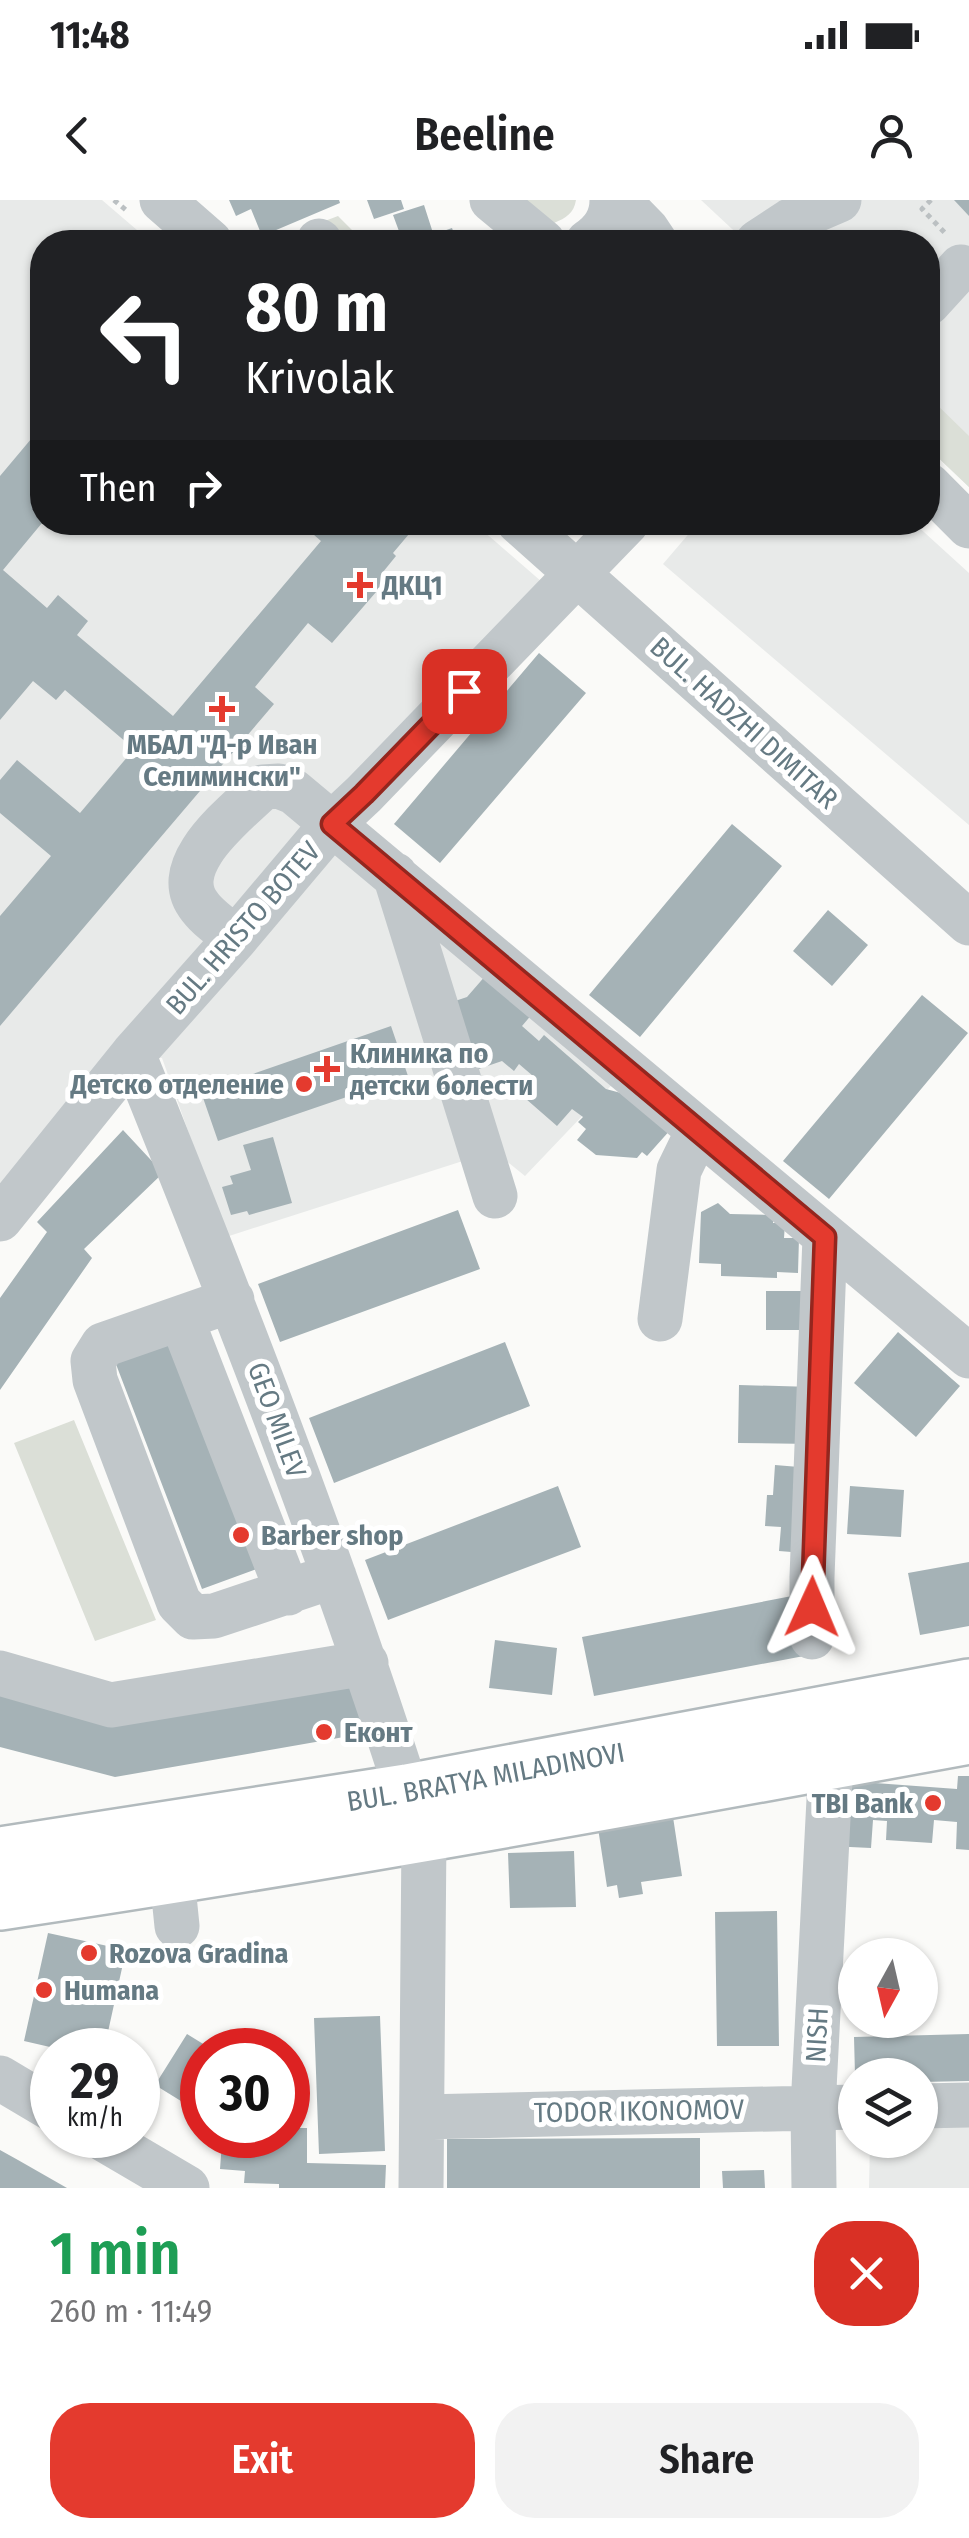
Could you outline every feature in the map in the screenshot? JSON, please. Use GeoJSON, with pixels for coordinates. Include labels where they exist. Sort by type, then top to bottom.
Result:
{"type":"FeatureCollection","features":[{"type":"Feature","properties":{"kind":"main road","name":"BUL. BRATYA MILADINOVI"},"geometry":{"type":"LineString","coordinates":[[0,1902],[175,1902],[416,1813],[969,1687]]}},
{"type":"Feature","properties":{"kind":"main road","name":"BUL. BRATYA MILADINOVI"},"geometry":{"type":"LineString","coordinates":[[0,1855],[416,1813],[831,1761],[969,1736]]}},
{"type":"Feature","properties":{"kind":"street"},"geometry":{"type":"LineString","coordinates":[[162,200],[196,230]]}},
{"type":"Feature","properties":{"kind":"street"},"geometry":{"type":"LineString","coordinates":[[492,200],[528,230]]}},
{"type":"Feature","properties":{"kind":"street"},"geometry":{"type":"LineString","coordinates":[[603,230],[615,200],[648,230]]}},
{"type":"Feature","properties":{"kind":"street"},"geometry":{"type":"LineString","coordinates":[[776,230],[839,200]]}},
{"type":"Feature","properties":{"kind":"street"},"geometry":{"type":"LineString","coordinates":[[809,230],[839,200]]}},
{"type":"Feature","properties":{"kind":"street"},"geometry":{"type":"LineString","coordinates":[[940,290],[961,267]]}},
{"type":"Feature","properties":{"kind":"street"},"geometry":{"type":"LineString","coordinates":[[940,498],[969,526]]}},
{"type":"Feature","properties":{"kind":"street","name":"BUL. HADZHI DIMITAR"},"geometry":{"type":"LineString","coordinates":[[533,535],[969,923]]}},
{"type":"Feature","properties":{"kind":"street","name":"BUL. HRISTO BOTEV"},"geometry":{"type":"LineString","coordinates":[[0,1219],[133,1054],[332,824],[614,535]]}},
{"type":"Feature","properties":{"kind":"street"},"geometry":{"type":"LineString","coordinates":[[236,938],[198,906],[192,881],[196,858],[208,840],[263,787],[279,786],[294,792],[395,875],[969,1356]]}},
{"type":"Feature","properties":{"kind":"street"},"geometry":{"type":"LineString","coordinates":[[395,875],[495,1196]]}},
{"type":"Feature","properties":{"kind":"street","name":"GEO MILEV"},"geometry":{"type":"LineString","coordinates":[[133,1054],[232,1300],[366,1663],[416,1813],[421,2188]]}},
{"type":"Feature","properties":{"kind":"street"},"geometry":{"type":"LineString","coordinates":[[660,1319],[679,1170],[698,1130]]}},
{"type":"Feature","properties":{"kind":"street"},"geometry":{"type":"LineString","coordinates":[[812,1637],[825,1237]]}},
{"type":"Feature","properties":{"kind":"street"},"geometry":{"type":"LineString","coordinates":[[232,1300],[104,1346],[93,1360],[95,1380],[179,1603],[193,1616],[214,1616],[334,1576]]}},
{"type":"Feature","properties":{"kind":"street"},"geometry":{"type":"LineString","coordinates":[[181,1318],[288,1592]]}},
{"type":"Feature","properties":{"kind":"street"},"geometry":{"type":"LineString","coordinates":[[0,1672],[111,1705],[366,1663]]}},
{"type":"Feature","properties":{"kind":"street","name":"NISH"},"geometry":{"type":"LineString","coordinates":[[814,2188],[834,2107],[831,1761]]}},
{"type":"Feature","properties":{"kind":"street"},"geometry":{"type":"LineString","coordinates":[[0,2078],[30,2096]]}},
{"type":"Feature","properties":{"kind":"street"},"geometry":{"type":"LineString","coordinates":[[938,2105],[969,2104]]}},
{"type":"Feature","properties":{"kind":"street","name":"TODOR IKONOMOV"},"geometry":{"type":"LineString","coordinates":[[422,2116],[834,2107]]}},
{"type":"Feature","properties":{"kind":"street"},"geometry":{"type":"LineString","coordinates":[[136,2158],[187,2188]]}},
{"type":"Feature","properties":{"kind":"shaded area","name":"МБАЛ \"Д-р Иван Селимински\""},"geometry":{"type":"Polygon","coordinates":[[[0,200],[102,200],[137,230],[30,230],[30,535],[488,535],[557,595],[333,824],[626,1070],[525,1176],[494,1151],[226,1237],[162,1058],[133,1054],[0,1219],[0,200]]]}},
{"type":"Feature","properties":{"kind":"shaded area"},"geometry":{"type":"Polygon","coordinates":[[[515,200],[576,200],[569,215],[554,223],[515,200]]]}},
{"type":"Feature","properties":{"kind":"shaded area"},"geometry":{"type":"Polygon","coordinates":[[[701,200],[969,200],[969,487],[940,459],[940,230],[733,230],[701,200]]]}},
{"type":"Feature","properties":{"kind":"shaded area"},"geometry":{"type":"Polygon","coordinates":[[[338,216],[352,230],[301,230],[338,216]]]}},
{"type":"Feature","properties":{"kind":"shaded area"},"geometry":{"type":"Polygon","coordinates":[[[940,408],[969,436],[969,487],[940,459],[940,408]]]}},
{"type":"Feature","properties":{"kind":"shaded area"},"geometry":{"type":"Polygon","coordinates":[[[688,535],[927,535],[969,573],[969,825],[663,564],[688,535]]]}},
{"type":"Feature","properties":{"kind":"shaded area"},"geometry":{"type":"Polygon","coordinates":[[[74,1420],[156,1620],[95,1641],[14,1443],[74,1420]]]}},
{"type":"Feature","properties":{"kind":"shaded area"},"geometry":{"type":"Polygon","coordinates":[[[938,2125],[969,2125],[969,2188],[869,2188],[870,2158],[938,2158],[938,2125]]]}},
{"type":"Feature","properties":{"kind":"building"},"geometry":{"type":"Polygon","coordinates":[[[229,200],[340,203],[276,230],[260,230],[251,209],[236,216],[229,200]]]}},
{"type":"Feature","properties":{"kind":"building"},"geometry":{"type":"Polygon","coordinates":[[[367,200],[401,200],[404,209],[374,219],[367,200]]]}},
{"type":"Feature","properties":{"kind":"building"},"geometry":{"type":"Polygon","coordinates":[[[954,200],[969,200],[969,216],[954,200]]]}},
{"type":"Feature","properties":{"kind":"building"},"geometry":{"type":"Polygon","coordinates":[[[424,205],[432,230],[399,230],[393,215],[424,205]]]}},
{"type":"Feature","properties":{"kind":"building"},"geometry":{"type":"Polygon","coordinates":[[[30,440],[32,535],[3,570],[47,608],[58,595],[88,621],[77,635],[173,716],[321,541],[314,535],[408,535],[383,572],[389,577],[332,643],[308,623],[255,687],[274,704],[0,1026],[0,916],[51,856],[0,813],[0,780],[17,760],[80,813],[134,749],[65,690],[56,700],[33,681],[0,720],[0,476],[30,440]]]}},
{"type":"Feature","properties":{"kind":"building"},"geometry":{"type":"Polygon","coordinates":[[[539,653],[586,693],[440,863],[394,824],[539,653]]]}},
{"type":"Feature","properties":{"kind":"building"},"geometry":{"type":"Polygon","coordinates":[[[732,824],[782,866],[640,1037],[589,995],[732,824]]]}},
{"type":"Feature","properties":{"kind":"building"},"geometry":{"type":"Polygon","coordinates":[[[828,910],[868,945],[832,986],[793,951],[828,910]]]}},
{"type":"Feature","properties":{"kind":"building"},"geometry":{"type":"Polygon","coordinates":[[[493,967],[539,1006],[522,1026],[539,1041],[544,1035],[606,1089],[632,1096],[672,1128],[647,1156],[642,1152],[637,1158],[596,1155],[577,1140],[586,1129],[578,1122],[583,1117],[572,1109],[557,1126],[518,1092],[533,1076],[519,1064],[514,1071],[502,1061],[470,1072],[446,1004],[467,997],[493,967]]]}},
{"type":"Feature","properties":{"kind":"building"},"geometry":{"type":"Polygon","coordinates":[[[922,995],[968,1033],[829,1199],[783,1161],[922,995]]]}},
{"type":"Feature","properties":{"kind":"building","name":"Детско отделение"},"geometry":{"type":"Polygon","coordinates":[[[391,1026],[408,1076],[218,1141],[201,1092],[391,1026]]]}},
{"type":"Feature","properties":{"kind":"building"},"geometry":{"type":"Polygon","coordinates":[[[123,1130],[163,1173],[84,1249],[92,1258],[0,1390],[0,1298],[47,1232],[37,1222],[123,1130]]]}},
{"type":"Feature","properties":{"kind":"building"},"geometry":{"type":"Polygon","coordinates":[[[273,1137],[292,1203],[249,1215],[247,1211],[231,1215],[222,1187],[233,1184],[230,1176],[251,1170],[243,1145],[273,1137]]]}},
{"type":"Feature","properties":{"kind":"building"},"geometry":{"type":"Polygon","coordinates":[[[718,1203],[730,1214],[773,1215],[773,1223],[785,1223],[784,1238],[799,1238],[798,1273],[777,1272],[777,1278],[721,1276],[721,1264],[699,1263],[701,1212],[718,1203]]]}},
{"type":"Feature","properties":{"kind":"building"},"geometry":{"type":"Polygon","coordinates":[[[458,1210],[480,1269],[280,1342],[258,1284],[458,1210]]]}},
{"type":"Feature","properties":{"kind":"building"},"geometry":{"type":"Polygon","coordinates":[[[766,1291],[810,1291],[810,1330],[766,1330],[766,1291]]]}},
{"type":"Feature","properties":{"kind":"building"},"geometry":{"type":"Polygon","coordinates":[[[898,1332],[960,1386],[916,1437],[854,1383],[898,1332]]]}},
{"type":"Feature","properties":{"kind":"building"},"geometry":{"type":"Polygon","coordinates":[[[174,1337],[262,1567],[202,1589],[114,1359],[174,1337]]]}},
{"type":"Feature","properties":{"kind":"building"},"geometry":{"type":"Polygon","coordinates":[[[505,1342],[530,1406],[334,1483],[309,1418],[505,1342]]]}},
{"type":"Feature","properties":{"kind":"building"},"geometry":{"type":"Polygon","coordinates":[[[739,1385],[813,1387],[812,1444],[738,1443],[739,1385]]]}},
{"type":"Feature","properties":{"kind":"building"},"geometry":{"type":"Polygon","coordinates":[[[775,1465],[811,1468],[804,1553],[779,1551],[781,1527],[765,1526],[767,1495],[773,1495],[775,1465]]]}},
{"type":"Feature","properties":{"kind":"building"},"geometry":{"type":"Polygon","coordinates":[[[558,1486],[581,1547],[388,1620],[365,1560],[558,1486]]]}},
{"type":"Feature","properties":{"kind":"building"},"geometry":{"type":"Polygon","coordinates":[[[850,1486],[904,1490],[901,1537],[847,1534],[850,1486]]]}},
{"type":"Feature","properties":{"kind":"building"},"geometry":{"type":"Polygon","coordinates":[[[969,1562],[969,1626],[920,1635],[908,1573],[969,1562]]]}},
{"type":"Feature","properties":{"kind":"building"},"geometry":{"type":"Polygon","coordinates":[[[792,1596],[804,1656],[594,1696],[582,1637],[792,1596]]]}},
{"type":"Feature","properties":{"kind":"building"},"geometry":{"type":"Polygon","coordinates":[[[495,1640],[557,1648],[552,1695],[489,1688],[495,1640]]]}},
{"type":"Feature","properties":{"kind":"building"},"geometry":{"type":"Polygon","coordinates":[[[353,1683],[367,1733],[115,1777],[0,1747],[0,1692],[353,1683]]]}},
{"type":"Feature","properties":{"kind":"building"},"geometry":{"type":"Polygon","coordinates":[[[958,1776],[969,1776],[969,1850],[956,1849],[957,1822],[934,1820],[932,1843],[886,1840],[887,1821],[873,1820],[871,1848],[829,1846],[834,1780],[957,1789],[958,1776]]]}},
{"type":"Feature","properties":{"kind":"building"},"geometry":{"type":"Polygon","coordinates":[[[673,1817],[682,1876],[641,1882],[643,1894],[619,1898],[617,1885],[607,1887],[598,1828],[673,1817]]]}},
{"type":"Feature","properties":{"kind":"building"},"geometry":{"type":"Polygon","coordinates":[[[574,1851],[576,1907],[510,1908],[508,1853],[574,1851]]]}},
{"type":"Feature","properties":{"kind":"building"},"geometry":{"type":"Polygon","coordinates":[[[777,1911],[779,2046],[717,2046],[715,1912],[777,1911]]]}},
{"type":"Feature","properties":{"kind":"building"},"geometry":{"type":"Polygon","coordinates":[[[48,1933],[126,1950],[109,2028],[30,2028],[30,2042],[24,2041],[48,1933]]]}},
{"type":"Feature","properties":{"kind":"building"},"geometry":{"type":"Polygon","coordinates":[[[380,2016],[385,2151],[319,2154],[314,2018],[380,2016]]]}},
{"type":"Feature","properties":{"kind":"building"},"geometry":{"type":"Polygon","coordinates":[[[969,2034],[969,2081],[938,2082],[938,2058],[855,2058],[854,2038],[938,2038],[938,2035],[969,2034]]]}},
{"type":"Feature","properties":{"kind":"building"},"geometry":{"type":"Polygon","coordinates":[[[180,2045],[180,2100],[160,2088],[160,2077],[180,2045]]]}},
{"type":"Feature","properties":{"kind":"building"},"geometry":{"type":"Polygon","coordinates":[[[700,2138],[700,2188],[447,2188],[447,2139],[700,2138]]]}},
{"type":"Feature","properties":{"kind":"building"},"geometry":{"type":"Polygon","coordinates":[[[0,2150],[18,2160],[67,2188],[0,2188],[0,2150]]]}},
{"type":"Feature","properties":{"kind":"building"},"geometry":{"type":"Polygon","coordinates":[[[221,2158],[307,2158],[307,2163],[386,2165],[385,2188],[279,2188],[279,2184],[244,2183],[245,2171],[220,2169],[221,2158]]]}},
{"type":"Feature","properties":{"kind":"building"},"geometry":{"type":"Polygon","coordinates":[[[764,2170],[765,2188],[723,2188],[722,2171],[764,2170]]]}},
{"type":"Feature","properties":{"kind":"place","name":"ДКЦ1"},"geometry":{"type":"Point","coordinates":[360,585]}},
{"type":"Feature","properties":{"kind":"place","name":"МБАЛ \"Д-р Иван Селимински\""},"geometry":{"type":"Point","coordinates":[222,709]}},
{"type":"Feature","properties":{"kind":"place","name":"Клиника по детски болести"},"geometry":{"type":"Point","coordinates":[327,1069]}},
{"type":"Feature","properties":{"kind":"place","name":"Детско отделение"},"geometry":{"type":"Point","coordinates":[304,1084]}},
{"type":"Feature","properties":{"kind":"place","name":"Barber shop"},"geometry":{"type":"Point","coordinates":[241,1535]}},
{"type":"Feature","properties":{"kind":"place","name":"Еконт"},"geometry":{"type":"Point","coordinates":[324,1732]}},
{"type":"Feature","properties":{"kind":"place","name":"TBI Bank"},"geometry":{"type":"Point","coordinates":[933,1803]}},
{"type":"Feature","properties":{"kind":"place","name":"Rozova Gradina"},"geometry":{"type":"Point","coordinates":[89,1953]}},
{"type":"Feature","properties":{"kind":"place","name":"Humana"},"geometry":{"type":"Point","coordinates":[44,1990]}},
{"type":"Feature","properties":{"kind":"route"},"geometry":{"type":"LineString","coordinates":[[464,691],[332,824],[825,1237],[812,1607]]}}]}
